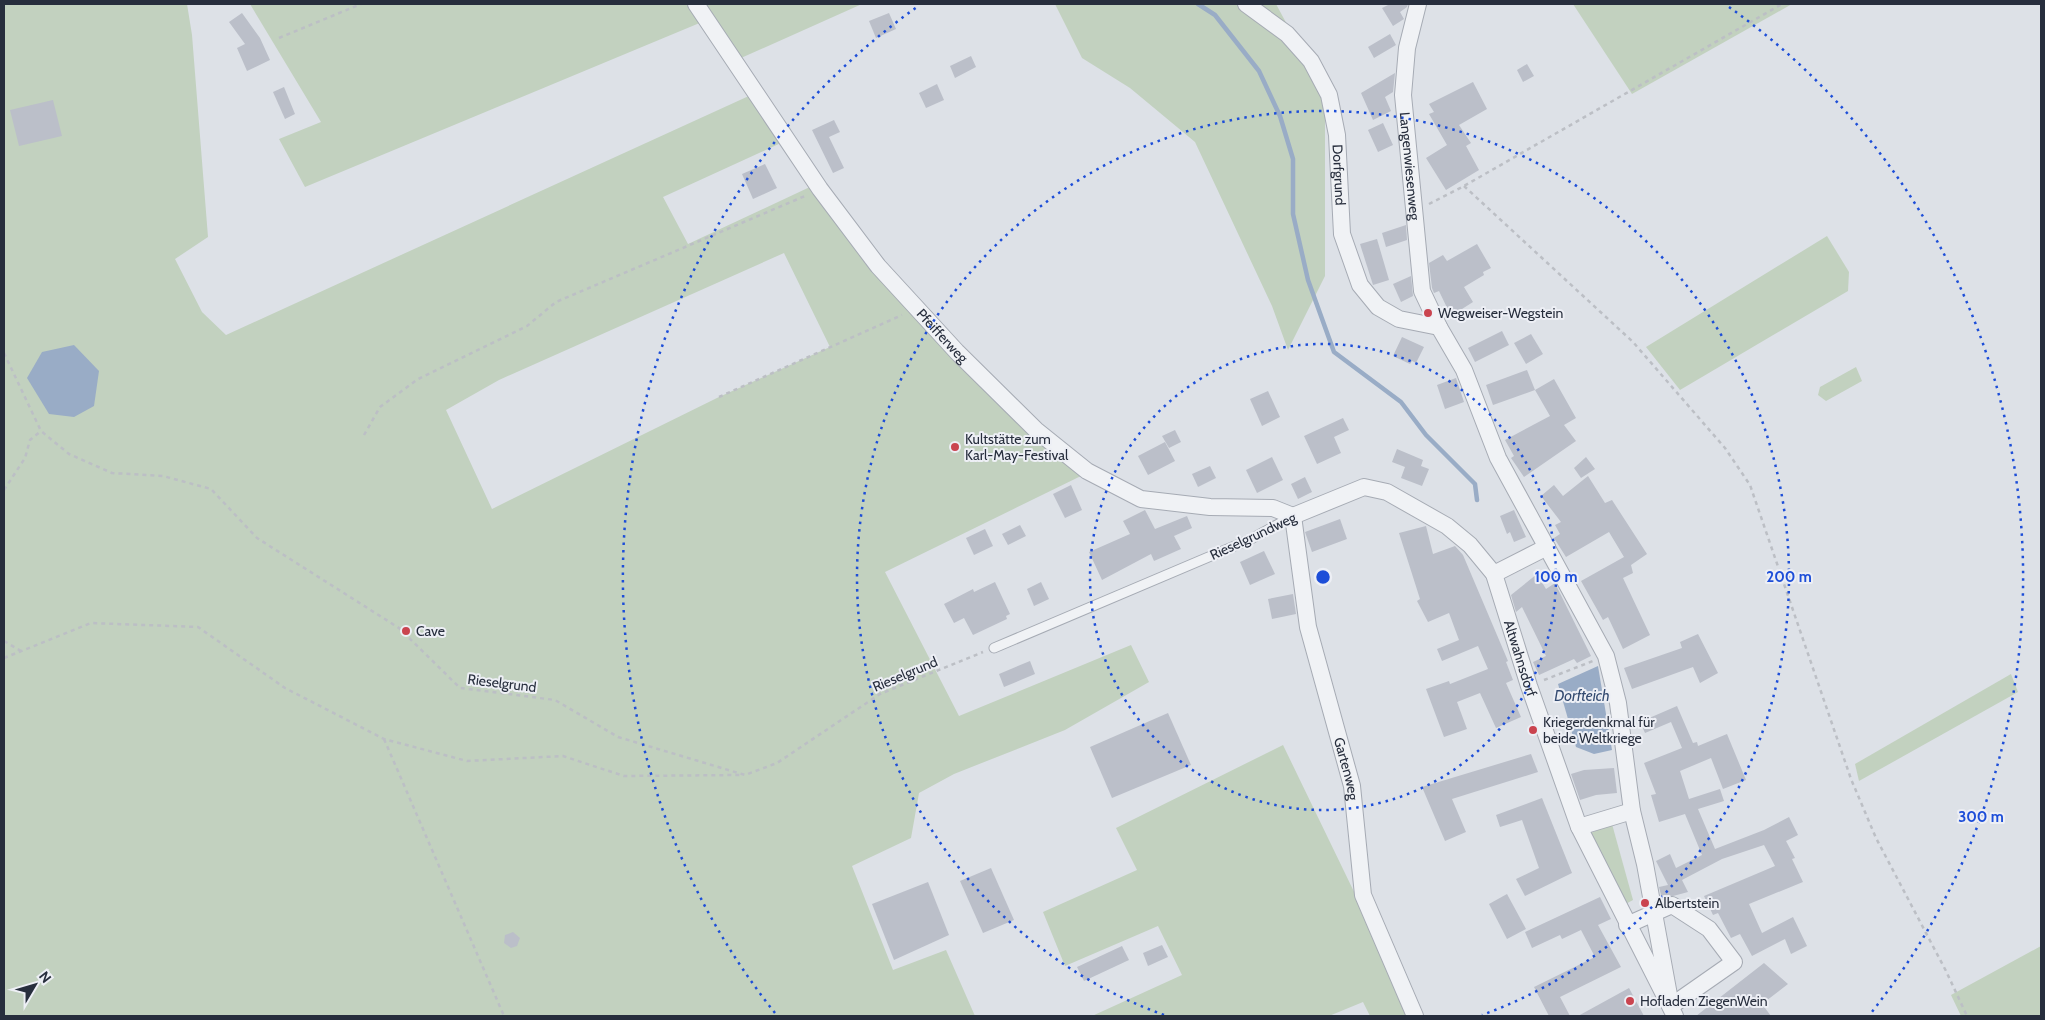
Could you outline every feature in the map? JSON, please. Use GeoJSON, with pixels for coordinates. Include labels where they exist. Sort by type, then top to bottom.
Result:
{"type":"FeatureCollection","features":[{"type":"Feature","properties":{"kind":"street","name":"Pfeifferweg"},"geometry":{"type":"LineString","coordinates":[[696,4],[820,189],[878,266],[956,352],[1036,430],[1087,471],[1141,500],[1210,507],[1273,508],[1293,516]]}},
{"type":"Feature","properties":{"kind":"street","name":"Dorfgrund"},"geometry":{"type":"LineString","coordinates":[[1246,4],[1287,34],[1312,61],[1329,95],[1337,135],[1342,234],[1360,285],[1378,307],[1399,319],[1439,327]]}},
{"type":"Feature","properties":{"kind":"street","name":"Langenwiesenweg"},"geometry":{"type":"LineString","coordinates":[[1418,4],[1407,48],[1404,95],[1422,292],[1439,327]]}},
{"type":"Feature","properties":{"kind":"street"},"geometry":{"type":"LineString","coordinates":[[1439,327],[1464,370],[1498,458],[1606,656],[1618,703],[1632,811],[1645,864],[1653,914],[1673,1011],[1734,962],[1709,929],[1672,905],[1653,914],[1626,925]]}},
{"type":"Feature","properties":{"kind":"street","name":"Rieselgrundweg"},"geometry":{"type":"LineString","coordinates":[[1293,516],[1364,487],[1387,492],[1447,526],[1470,545],[1494,574]]}},
{"type":"Feature","properties":{"kind":"street","name":"Gartenweg"},"geometry":{"type":"LineString","coordinates":[[1293,516],[1308,627],[1352,786],[1364,895],[1414,1016]]}},
{"type":"Feature","properties":{"kind":"street"},"geometry":{"type":"LineString","coordinates":[[1494,574],[1547,547]]}},
{"type":"Feature","properties":{"kind":"street","name":"Altwahnsdorf"},"geometry":{"type":"LineString","coordinates":[[1494,574],[1529,686],[1579,827],[1626,925],[1673,1011]]}},
{"type":"Feature","properties":{"kind":"street"},"geometry":{"type":"LineString","coordinates":[[1579,827],[1632,811]]}},
{"type":"Feature","properties":{"kind":"lane","name":"Rieselgrundweg"},"geometry":{"type":"LineString","coordinates":[[994,648],[1251,539],[1293,516]]}},
{"type":"Feature","properties":{"kind":"path"},"geometry":{"type":"LineString","coordinates":[[279,38],[361,4]]}},
{"type":"Feature","properties":{"kind":"path"},"geometry":{"type":"LineString","coordinates":[[1415,210],[1464,186],[1782,4]]}},
{"type":"Feature","properties":{"kind":"path"},"geometry":{"type":"LineString","coordinates":[[1464,186],[1633,342],[1725,448],[1750,485],[1852,779],[1876,838],[1946,971],[1967,1016]]}},
{"type":"Feature","properties":{"kind":"path"},"geometry":{"type":"LineString","coordinates":[[364,434],[380,407],[418,379],[527,326],[556,302],[820,189]]}},
{"type":"Feature","properties":{"kind":"path"},"geometry":{"type":"LineString","coordinates":[[719,397],[917,308]]}},
{"type":"Feature","properties":{"kind":"path","name":"Rieselgrund"},"geometry":{"type":"LineString","coordinates":[[4,353],[41,431],[69,454],[112,474],[163,476],[211,489],[257,538],[399,628],[460,688],[555,700],[618,737],[745,775],[777,762],[880,694],[994,648]]}},
{"type":"Feature","properties":{"kind":"path"},"geometry":{"type":"LineString","coordinates":[[4,490],[25,458],[30,440],[41,431]]}},
{"type":"Feature","properties":{"kind":"path"},"geometry":{"type":"LineString","coordinates":[[4,658],[91,623],[198,627],[285,688],[384,739],[467,761],[563,756],[624,776],[745,775]]}},
{"type":"Feature","properties":{"kind":"path"},"geometry":{"type":"LineString","coordinates":[[4,641],[22,651]]}},
{"type":"Feature","properties":{"kind":"path"},"geometry":{"type":"LineString","coordinates":[[1529,686],[1606,656]]}},
{"type":"Feature","properties":{"kind":"path"},"geometry":{"type":"LineString","coordinates":[[384,739],[504,1016]]}},
{"type":"Feature","properties":{"kind":"green space"},"geometry":{"type":"Polygon","coordinates":[[[4,4],[187,4],[192,35],[208,237],[175,259],[202,312],[226,335],[751,95],[783,142],[663,197],[688,244],[812,186],[1083,475],[885,572],[959,716],[1131,645],[1149,682],[1065,730],[954,774],[919,793],[911,838],[852,866],[893,970],[946,950],[975,1016],[6,1016],[4,1014],[4,4]],[[784,253],[499,380],[446,410],[492,509],[719,397],[830,347],[784,253]]]}},
{"type":"Feature","properties":{"kind":"green space"},"geometry":{"type":"Polygon","coordinates":[[[250,4],[862,4],[741,58],[702,22],[305,187],[279,139],[321,122],[250,4]]]}},
{"type":"Feature","properties":{"kind":"green space"},"geometry":{"type":"Polygon","coordinates":[[[1055,4],[1276,4],[1325,95],[1325,276],[1288,350],[1272,306],[1195,142],[1130,88],[1082,58],[1055,4]]]}},
{"type":"Feature","properties":{"kind":"green space"},"geometry":{"type":"Polygon","coordinates":[[[1573,4],[1792,4],[1632,94],[1573,4]]]}},
{"type":"Feature","properties":{"kind":"green space"},"geometry":{"type":"Polygon","coordinates":[[[1827,236],[1849,272],[1848,291],[1680,390],[1646,347],[1827,236]]]}},
{"type":"Feature","properties":{"kind":"green space"},"geometry":{"type":"Polygon","coordinates":[[[1856,367],[1862,381],[1826,401],[1818,395],[1820,387],[1856,367]]]}},
{"type":"Feature","properties":{"kind":"green space"},"geometry":{"type":"Polygon","coordinates":[[[2011,674],[2018,692],[1859,781],[1855,764],[2011,674]]]}},
{"type":"Feature","properties":{"kind":"green space"},"geometry":{"type":"Polygon","coordinates":[[[1283,745],[1358,900],[1410,1016],[1370,1016],[1363,1002],[1329,1016],[1092,1016],[1182,975],[1158,926],[1065,966],[1043,912],[1137,870],[1116,828],[1283,745]]]}},
{"type":"Feature","properties":{"kind":"green space"},"geometry":{"type":"Polygon","coordinates":[[[1612,824],[1633,900],[1622,906],[1588,834],[1612,824]]]}},
{"type":"Feature","properties":{"kind":"green space"},"geometry":{"type":"Polygon","coordinates":[[[2041,946],[2041,1016],[1961,1016],[1951,995],[2041,946]]]}},
{"type":"Feature","properties":{"kind":"water"},"geometry":{"type":"Polygon","coordinates":[[[74,345],[99,371],[94,406],[74,417],[49,414],[27,378],[42,352],[74,345]]]}},
{"type":"Feature","properties":{"kind":"water","name":"Dorfteich"},"geometry":{"type":"Polygon","coordinates":[[[1598,666],[1612,750],[1594,754],[1576,747],[1558,684],[1598,666]]]}},
{"type":"Feature","properties":{"kind":"building"},"geometry":{"type":"Polygon","coordinates":[[[1390,4],[1408,4],[1400,12],[1404,19],[1393,26],[1382,8],[1390,4]]]}},
{"type":"Feature","properties":{"kind":"building"},"geometry":{"type":"Polygon","coordinates":[[[242,13],[260,38],[270,60],[247,71],[237,48],[245,44],[229,22],[242,13]]]}},
{"type":"Feature","properties":{"kind":"building"},"geometry":{"type":"Polygon","coordinates":[[[889,13],[896,29],[876,38],[869,21],[889,13]]]}},
{"type":"Feature","properties":{"kind":"building"},"geometry":{"type":"Polygon","coordinates":[[[1390,34],[1396,45],[1374,58],[1368,47],[1390,34]]]}},
{"type":"Feature","properties":{"kind":"building"},"geometry":{"type":"Polygon","coordinates":[[[971,56],[976,67],[955,78],[950,66],[971,56]]]}},
{"type":"Feature","properties":{"kind":"building"},"geometry":{"type":"Polygon","coordinates":[[[1527,64],[1534,76],[1523,82],[1517,70],[1527,64]]]}},
{"type":"Feature","properties":{"kind":"building"},"geometry":{"type":"Polygon","coordinates":[[[1395,73],[1393,92],[1385,97],[1391,111],[1373,120],[1361,93],[1395,73]]]}},
{"type":"Feature","properties":{"kind":"building"},"geometry":{"type":"Polygon","coordinates":[[[1473,82],[1487,109],[1459,125],[1471,143],[1466,146],[1479,170],[1446,190],[1426,158],[1447,145],[1429,114],[1434,112],[1429,104],[1473,82]]]}},
{"type":"Feature","properties":{"kind":"building"},"geometry":{"type":"Polygon","coordinates":[[[937,84],[944,100],[926,108],[919,93],[937,84]]]}},
{"type":"Feature","properties":{"kind":"building"},"geometry":{"type":"Polygon","coordinates":[[[284,87],[295,114],[285,119],[273,92],[284,87]]]}},
{"type":"Feature","properties":{"kind":"building"},"geometry":{"type":"Polygon","coordinates":[[[53,100],[62,136],[19,146],[10,110],[53,100]]]}},
{"type":"Feature","properties":{"kind":"building"},"geometry":{"type":"Polygon","coordinates":[[[834,120],[840,132],[829,137],[844,168],[833,173],[812,130],[834,120]]]}},
{"type":"Feature","properties":{"kind":"building"},"geometry":{"type":"Polygon","coordinates":[[[1383,123],[1393,145],[1378,152],[1368,130],[1383,123]]]}},
{"type":"Feature","properties":{"kind":"building"},"geometry":{"type":"Polygon","coordinates":[[[765,164],[777,188],[753,199],[742,174],[765,164]]]}},
{"type":"Feature","properties":{"kind":"building"},"geometry":{"type":"Polygon","coordinates":[[[1406,225],[1407,240],[1386,247],[1382,233],[1406,225]]]}},
{"type":"Feature","properties":{"kind":"building"},"geometry":{"type":"Polygon","coordinates":[[[1377,239],[1389,280],[1373,285],[1360,244],[1377,239]]]}},
{"type":"Feature","properties":{"kind":"building"},"geometry":{"type":"Polygon","coordinates":[[[1477,244],[1491,268],[1483,272],[1484,275],[1464,287],[1473,302],[1451,316],[1439,291],[1434,293],[1429,263],[1443,255],[1447,261],[1477,244]]]}},
{"type":"Feature","properties":{"kind":"building"},"geometry":{"type":"Polygon","coordinates":[[[1411,276],[1413,296],[1401,302],[1393,284],[1411,276]]]}},
{"type":"Feature","properties":{"kind":"building"},"geometry":{"type":"Polygon","coordinates":[[[1502,331],[1509,345],[1475,362],[1468,348],[1502,331]]]}},
{"type":"Feature","properties":{"kind":"building"},"geometry":{"type":"Polygon","coordinates":[[[1531,334],[1543,354],[1526,364],[1514,343],[1531,334]]]}},
{"type":"Feature","properties":{"kind":"building"},"geometry":{"type":"Polygon","coordinates":[[[1402,337],[1424,347],[1416,363],[1412,361],[1410,364],[1393,356],[1402,337]]]}},
{"type":"Feature","properties":{"kind":"building"},"geometry":{"type":"Polygon","coordinates":[[[1527,370],[1535,390],[1493,405],[1486,385],[1527,370]]]}},
{"type":"Feature","properties":{"kind":"building"},"geometry":{"type":"Polygon","coordinates":[[[1456,378],[1464,402],[1445,409],[1437,385],[1456,378]]]}},
{"type":"Feature","properties":{"kind":"building"},"geometry":{"type":"Polygon","coordinates":[[[1554,379],[1576,418],[1564,425],[1576,441],[1524,477],[1511,458],[1514,456],[1505,440],[1550,416],[1535,390],[1554,379]]]}},
{"type":"Feature","properties":{"kind":"building"},"geometry":{"type":"Polygon","coordinates":[[[1268,391],[1280,417],[1262,426],[1250,399],[1268,391]]]}},
{"type":"Feature","properties":{"kind":"building"},"geometry":{"type":"Polygon","coordinates":[[[1343,418],[1349,430],[1334,437],[1341,453],[1317,464],[1304,436],[1343,418]]]}},
{"type":"Feature","properties":{"kind":"building"},"geometry":{"type":"Polygon","coordinates":[[[1175,430],[1181,442],[1169,448],[1162,436],[1175,430]]]}},
{"type":"Feature","properties":{"kind":"building"},"geometry":{"type":"Polygon","coordinates":[[[1165,442],[1175,461],[1148,475],[1138,456],[1165,442]]]}},
{"type":"Feature","properties":{"kind":"building"},"geometry":{"type":"Polygon","coordinates":[[[1397,449],[1423,460],[1421,466],[1429,469],[1422,486],[1401,478],[1405,467],[1392,462],[1397,449]]]}},
{"type":"Feature","properties":{"kind":"building"},"geometry":{"type":"Polygon","coordinates":[[[1272,457],[1283,480],[1257,493],[1246,470],[1272,457]]]}},
{"type":"Feature","properties":{"kind":"building"},"geometry":{"type":"Polygon","coordinates":[[[1586,457],[1595,469],[1581,478],[1574,468],[1586,457]]]}},
{"type":"Feature","properties":{"kind":"building"},"geometry":{"type":"Polygon","coordinates":[[[1210,466],[1216,478],[1198,487],[1192,474],[1210,466]]]}},
{"type":"Feature","properties":{"kind":"building"},"geometry":{"type":"Polygon","coordinates":[[[1588,476],[1605,503],[1612,500],[1647,554],[1631,565],[1633,573],[1623,578],[1650,635],[1623,649],[1608,617],[1603,620],[1581,581],[1624,557],[1609,532],[1566,557],[1554,538],[1560,534],[1555,525],[1561,522],[1541,496],[1554,485],[1563,496],[1588,476]]]}},
{"type":"Feature","properties":{"kind":"building"},"geometry":{"type":"Polygon","coordinates":[[[1305,477],[1312,492],[1298,499],[1291,484],[1305,477]]]}},
{"type":"Feature","properties":{"kind":"building"},"geometry":{"type":"Polygon","coordinates":[[[1071,485],[1082,510],[1065,518],[1053,494],[1071,485]]]}},
{"type":"Feature","properties":{"kind":"building"},"geometry":{"type":"Polygon","coordinates":[[[1145,510],[1155,529],[1187,516],[1192,528],[1174,536],[1181,549],[1154,561],[1151,554],[1102,580],[1089,552],[1130,534],[1123,521],[1145,510]]]}},
{"type":"Feature","properties":{"kind":"building"},"geometry":{"type":"Polygon","coordinates":[[[1514,510],[1526,537],[1514,542],[1510,532],[1507,534],[1500,516],[1514,510]]]}},
{"type":"Feature","properties":{"kind":"building"},"geometry":{"type":"Polygon","coordinates":[[[1340,519],[1347,539],[1312,552],[1305,532],[1340,519]]]}},
{"type":"Feature","properties":{"kind":"building"},"geometry":{"type":"Polygon","coordinates":[[[1020,525],[1026,536],[1008,545],[1002,534],[1020,525]]]}},
{"type":"Feature","properties":{"kind":"building"},"geometry":{"type":"Polygon","coordinates":[[[1426,526],[1433,554],[1455,546],[1463,555],[1508,661],[1506,662],[1513,680],[1506,683],[1521,717],[1496,728],[1480,693],[1457,702],[1467,729],[1444,737],[1426,689],[1449,681],[1450,684],[1488,669],[1478,646],[1442,661],[1437,649],[1459,640],[1449,613],[1428,622],[1417,601],[1420,599],[1399,533],[1426,526]]]}},
{"type":"Feature","properties":{"kind":"building"},"geometry":{"type":"Polygon","coordinates":[[[985,529],[993,546],[974,555],[966,538],[985,529]]]}},
{"type":"Feature","properties":{"kind":"building"},"geometry":{"type":"Polygon","coordinates":[[[1264,551],[1275,574],[1250,585],[1240,562],[1264,551]]]}},
{"type":"Feature","properties":{"kind":"building"},"geometry":{"type":"Polygon","coordinates":[[[1537,574],[1546,589],[1555,583],[1591,656],[1577,663],[1574,659],[1539,675],[1533,662],[1546,656],[1522,607],[1516,612],[1511,595],[1537,574]]]}},
{"type":"Feature","properties":{"kind":"building"},"geometry":{"type":"Polygon","coordinates":[[[995,582],[1010,614],[1006,616],[1007,619],[973,635],[964,618],[954,623],[944,604],[973,589],[974,592],[995,582]]]}},
{"type":"Feature","properties":{"kind":"building"},"geometry":{"type":"Polygon","coordinates":[[[1041,582],[1049,599],[1034,606],[1027,589],[1041,582]]]}},
{"type":"Feature","properties":{"kind":"building"},"geometry":{"type":"Polygon","coordinates":[[[1293,594],[1296,614],[1272,619],[1268,599],[1293,594]]]}},
{"type":"Feature","properties":{"kind":"building"},"geometry":{"type":"Polygon","coordinates":[[[1698,634],[1718,673],[1700,683],[1693,667],[1632,689],[1624,668],[1682,648],[1680,642],[1698,634]]]}},
{"type":"Feature","properties":{"kind":"building"},"geometry":{"type":"Polygon","coordinates":[[[1030,661],[1035,674],[1004,687],[999,674],[1030,661]]]}},
{"type":"Feature","properties":{"kind":"building"},"geometry":{"type":"Polygon","coordinates":[[[1677,706],[1693,743],[1697,742],[1698,746],[1727,734],[1746,780],[1723,789],[1711,758],[1680,771],[1689,799],[1720,789],[1724,801],[1698,809],[1715,849],[1764,830],[1789,817],[1798,835],[1786,841],[1795,858],[1792,859],[1803,882],[1749,904],[1762,933],[1793,917],[1807,946],[1791,954],[1785,939],[1752,956],[1740,934],[1731,938],[1718,913],[1713,915],[1704,896],[1775,866],[1764,845],[1722,859],[1682,880],[1688,892],[1662,899],[1659,887],[1668,885],[1656,861],[1670,854],[1676,868],[1702,855],[1685,814],[1659,822],[1651,795],[1656,794],[1644,763],[1682,748],[1671,722],[1645,733],[1640,722],[1677,706]]]}},
{"type":"Feature","properties":{"kind":"building"},"geometry":{"type":"Polygon","coordinates":[[[1168,713],[1191,765],[1112,798],[1090,747],[1168,713]]]}},
{"type":"Feature","properties":{"kind":"building"},"geometry":{"type":"Polygon","coordinates":[[[1531,754],[1538,772],[1452,799],[1466,832],[1445,841],[1422,787],[1531,754]]]}},
{"type":"Feature","properties":{"kind":"building"},"geometry":{"type":"Polygon","coordinates":[[[1614,768],[1617,793],[1596,795],[1580,800],[1571,774],[1584,770],[1614,768]]]}},
{"type":"Feature","properties":{"kind":"building"},"geometry":{"type":"Polygon","coordinates":[[[1542,798],[1572,873],[1525,896],[1516,879],[1539,868],[1522,820],[1500,827],[1496,815],[1542,798]]]}},
{"type":"Feature","properties":{"kind":"building"},"geometry":{"type":"Polygon","coordinates":[[[991,868],[1014,920],[983,933],[960,881],[991,868]]]}},
{"type":"Feature","properties":{"kind":"building"},"geometry":{"type":"Polygon","coordinates":[[[928,882],[949,935],[894,960],[872,904],[928,882]]]}},
{"type":"Feature","properties":{"kind":"building"},"geometry":{"type":"Polygon","coordinates":[[[1507,894],[1526,929],[1507,939],[1489,904],[1507,894]]]}},
{"type":"Feature","properties":{"kind":"building"},"geometry":{"type":"Polygon","coordinates":[[[1600,897],[1611,919],[1598,925],[1621,967],[1560,997],[1570,1016],[1549,1016],[1534,987],[1595,957],[1581,930],[1562,939],[1560,935],[1532,948],[1525,932],[1600,897]]]}},
{"type":"Feature","properties":{"kind":"building"},"geometry":{"type":"Polygon","coordinates":[[[513,932],[520,938],[517,946],[511,948],[504,943],[505,935],[513,932]]]}},
{"type":"Feature","properties":{"kind":"building"},"geometry":{"type":"Polygon","coordinates":[[[1162,945],[1168,957],[1148,966],[1143,953],[1162,945]]]}},
{"type":"Feature","properties":{"kind":"building"},"geometry":{"type":"Polygon","coordinates":[[[1122,946],[1129,960],[1084,981],[1077,967],[1122,946]]]}},
{"type":"Feature","properties":{"kind":"building"},"geometry":{"type":"Polygon","coordinates":[[[1764,963],[1788,984],[1762,1004],[1771,1016],[1696,1016],[1764,963]]]}},
{"type":"Feature","properties":{"kind":"building"},"geometry":{"type":"Polygon","coordinates":[[[1629,988],[1644,1016],[1578,1016],[1629,988]]]}},
{"type":"Feature","properties":{"kind":"waterway"},"geometry":{"type":"LineString","coordinates":[[1198,4],[1215,15],[1259,71],[1280,116],[1293,159],[1293,214],[1308,280],[1334,352],[1401,402],[1426,435],[1475,484],[1477,500]]}},
{"type":"Feature","properties":{"kind":"place","name":"Wegweiser-Wegstein"},"geometry":{"type":"Point","coordinates":[1428,313]}},
{"type":"Feature","properties":{"kind":"place","name":"Kultstätte zum Karl-May-Festival"},"geometry":{"type":"Point","coordinates":[955,447]}},
{"type":"Feature","properties":{"kind":"place","name":"Cave"},"geometry":{"type":"Point","coordinates":[406,631]}},
{"type":"Feature","properties":{"kind":"place","name":"Kriegerdenkmal für beide Weltkriege"},"geometry":{"type":"Point","coordinates":[1533,730]}},
{"type":"Feature","properties":{"kind":"place","name":"Albertstein"},"geometry":{"type":"Point","coordinates":[1645,903]}},
{"type":"Feature","properties":{"kind":"place","name":"Hofladen ZiegenWein"},"geometry":{"type":"Point","coordinates":[1630,1001]}}]}
